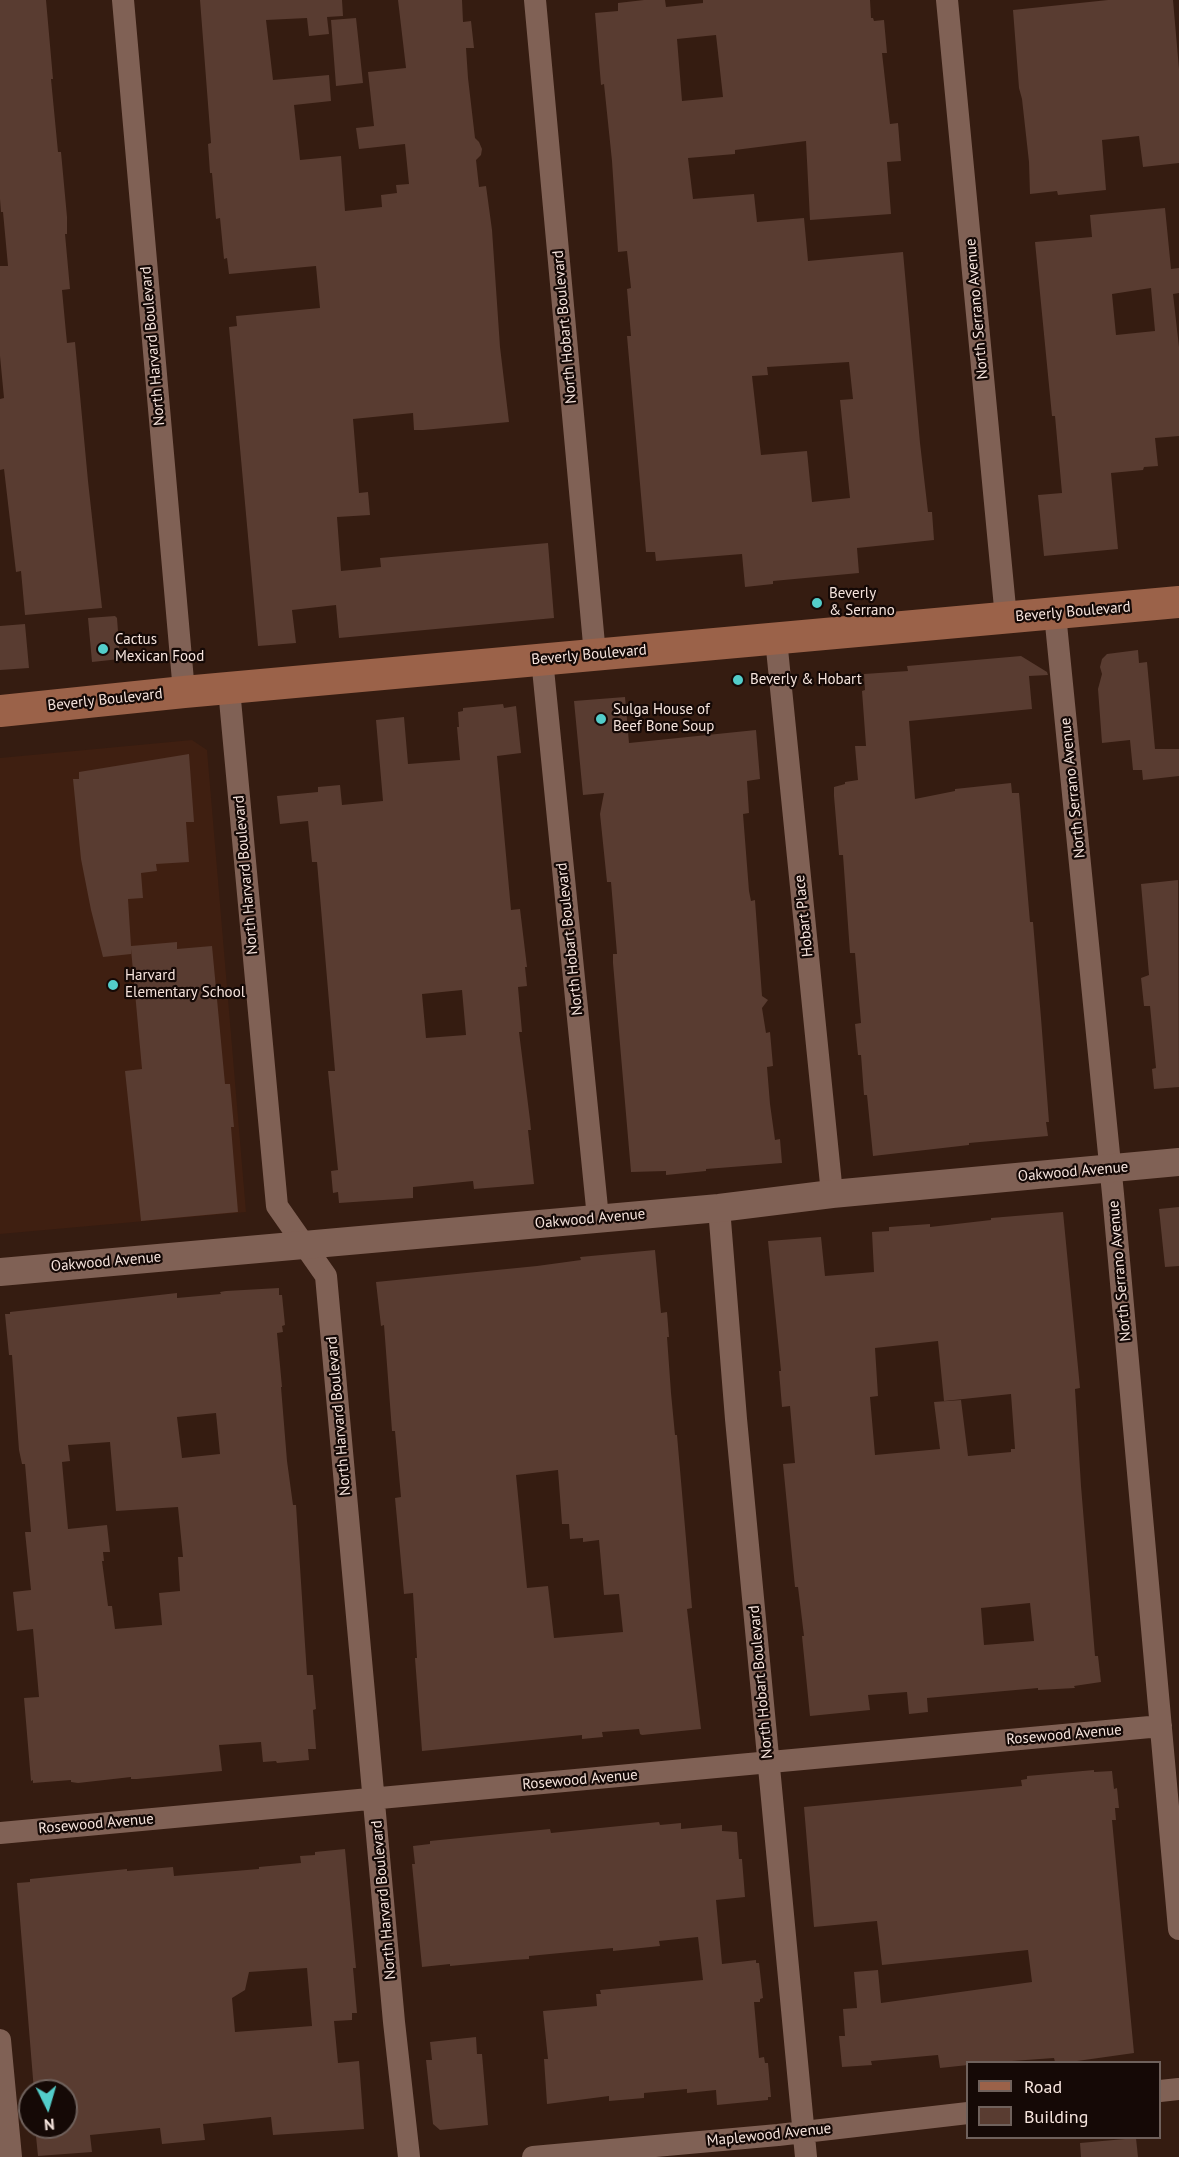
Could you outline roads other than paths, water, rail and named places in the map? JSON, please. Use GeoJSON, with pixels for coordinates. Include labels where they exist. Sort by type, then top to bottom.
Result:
{"type":"FeatureCollection","features":[{"type":"Feature","properties":{"kind":"main road","name":"Beverly Boulevard"},"geometry":{"type":"LineString","coordinates":[[0,711],[184,692],[1179,602]]}},
{"type":"Feature","properties":{"kind":"street","name":"North Harvard Boulevard"},"geometry":{"type":"LineString","coordinates":[[123,0],[184,692]]}},
{"type":"Feature","properties":{"kind":"street","name":"North Hobart Boulevard"},"geometry":{"type":"LineString","coordinates":[[535,0],[595,655]]}},
{"type":"Feature","properties":{"kind":"street","name":"North Serrano Avenue"},"geometry":{"type":"LineString","coordinates":[[947,0],[1006,618]]}},
{"type":"Feature","properties":{"kind":"street","name":"North Serrano Avenue"},"geometry":{"type":"LineString","coordinates":[[1055,614],[1110,1168],[1179,1929]]}},
{"type":"Feature","properties":{"kind":"street","name":"Hobart Place"},"geometry":{"type":"LineString","coordinates":[[776,639],[832,1194]]}},
{"type":"Feature","properties":{"kind":"street","name":"North Hobart Boulevard"},"geometry":{"type":"LineString","coordinates":[[542,659],[598,1218]]}},
{"type":"Feature","properties":{"kind":"street","name":"North Harvard Boulevard"},"geometry":{"type":"LineString","coordinates":[[229,689],[277,1206],[326,1276],[394,2022],[409,2157]]}},
{"type":"Feature","properties":{"kind":"street","name":"Oakwood Avenue"},"geometry":{"type":"LineString","coordinates":[[0,1272],[719,1208],[832,1194],[1179,1162]]}},
{"type":"Feature","properties":{"kind":"street","name":"North Hobart Boulevard"},"geometry":{"type":"LineString","coordinates":[[719,1208],[736,1419],[806,2157]]}},
{"type":"Feature","properties":{"kind":"street","name":"Rosewood Avenue"},"geometry":{"type":"LineString","coordinates":[[0,1833],[1161,1726]]}},
{"type":"Feature","properties":{"kind":"street"},"geometry":{"type":"LineString","coordinates":[[0,2040],[11,2157]]}},
{"type":"Feature","properties":{"kind":"street"},"geometry":{"type":"LineString","coordinates":[[1161,2091],[1179,2089]]}},
{"type":"Feature","properties":{"kind":"street","name":"Maplewood Avenue"},"geometry":{"type":"LineString","coordinates":[[533,2157],[804,2132],[966,2113]]}},
{"type":"Feature","properties":{"kind":"place","name":"Beverly & Serrano"},"geometry":{"type":"Point","coordinates":[817,603]}},
{"type":"Feature","properties":{"kind":"place","name":"Cactus Mexican Food"},"geometry":{"type":"Point","coordinates":[103,649]}},
{"type":"Feature","properties":{"kind":"place","name":"Beverly & Hobart"},"geometry":{"type":"Point","coordinates":[738,680]}},
{"type":"Feature","properties":{"kind":"place","name":"Sulga House of Beef Bone Soup"},"geometry":{"type":"Point","coordinates":[601,719]}},
{"type":"Feature","properties":{"kind":"place","name":"Harvard Elementary School"},"geometry":{"type":"Point","coordinates":[113,985]}}]}
